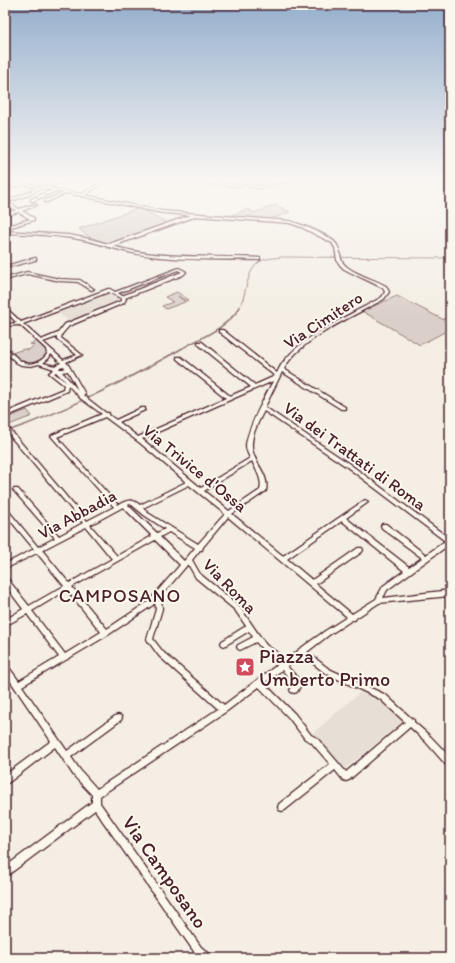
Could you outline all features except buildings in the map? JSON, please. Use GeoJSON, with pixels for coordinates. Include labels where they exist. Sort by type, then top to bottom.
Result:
{"type":"FeatureCollection","features":[{"type":"Feature","properties":{"kind":"street"},"geometry":{"type":"LineString","coordinates":[[108,246],[166,226]]}},
{"type":"Feature","properties":{"kind":"street","name":"Via Cimitero"},"geometry":{"type":"LineString","coordinates":[[18,685],[106,633],[141,610],[158,596],[229,514],[260,494],[264,488],[264,482],[252,459],[248,444],[281,369],[293,353],[330,328],[386,295],[387,290],[385,287],[343,266],[339,260],[337,248],[333,242],[300,226]]}},
{"type":"Feature","properties":{"kind":"street"},"geometry":{"type":"LineString","coordinates":[[5,232],[77,238],[123,251],[150,254],[259,259]]}},
{"type":"Feature","properties":{"kind":"street"},"geometry":{"type":"LineString","coordinates":[[5,267],[35,259]]}},
{"type":"Feature","properties":{"kind":"street"},"geometry":{"type":"LineString","coordinates":[[115,293],[175,270],[179,269],[184,272],[122,298]]}},
{"type":"Feature","properties":{"kind":"street"},"geometry":{"type":"LineString","coordinates":[[5,279],[27,273],[60,280],[79,281],[92,289]]}},
{"type":"Feature","properties":{"kind":"street"},"geometry":{"type":"LineString","coordinates":[[5,325],[20,324],[109,290],[124,299],[123,302],[67,325],[60,334],[40,342]]}},
{"type":"Feature","properties":{"kind":"street"},"geometry":{"type":"LineString","coordinates":[[5,309],[66,365],[83,396]]}},
{"type":"Feature","properties":{"kind":"street"},"geometry":{"type":"LineString","coordinates":[[138,439],[278,376],[221,331]]}},
{"type":"Feature","properties":{"kind":"street"},"geometry":{"type":"LineString","coordinates":[[5,415],[65,390],[66,386],[51,373],[60,365],[66,365],[80,355],[59,338],[60,334]]}},
{"type":"Feature","properties":{"kind":"street"},"geometry":{"type":"LineString","coordinates":[[200,343],[254,387]]}},
{"type":"Feature","properties":{"kind":"street"},"geometry":{"type":"LineString","coordinates":[[5,349],[20,362],[29,364],[38,363],[57,369]]}},
{"type":"Feature","properties":{"kind":"street"},"geometry":{"type":"LineString","coordinates":[[38,363],[48,357],[50,352],[48,350]]}},
{"type":"Feature","properties":{"kind":"street"},"geometry":{"type":"LineString","coordinates":[[179,358],[229,398]]}},
{"type":"Feature","properties":{"kind":"street","name":"Via Trivice d'Ossa"},"geometry":{"type":"LineString","coordinates":[[57,369],[83,396],[284,558],[353,618]]}},
{"type":"Feature","properties":{"kind":"street"},"geometry":{"type":"LineString","coordinates":[[281,369],[342,408]]}},
{"type":"Feature","properties":{"kind":"street","name":"Via dei Trattati di Roma"},"geometry":{"type":"LineString","coordinates":[[263,408],[348,466],[450,541]]}},
{"type":"Feature","properties":{"kind":"street"},"geometry":{"type":"LineString","coordinates":[[116,422],[143,409]]}},
{"type":"Feature","properties":{"kind":"street"},"geometry":{"type":"LineString","coordinates":[[107,414],[54,436],[118,507]]}},
{"type":"Feature","properties":{"kind":"street"},"geometry":{"type":"LineString","coordinates":[[5,427],[116,559]]}},
{"type":"Feature","properties":{"kind":"street"},"geometry":{"type":"LineString","coordinates":[[200,491],[252,459]]}},
{"type":"Feature","properties":{"kind":"street"},"geometry":{"type":"LineString","coordinates":[[139,508],[190,482]]}},
{"type":"Feature","properties":{"kind":"street"},"geometry":{"type":"LineString","coordinates":[[16,490],[59,539]]}},
{"type":"Feature","properties":{"kind":"street"},"geometry":{"type":"LineString","coordinates":[[284,558],[365,502]]}},
{"type":"Feature","properties":{"kind":"street","name":"Via Abbadia"},"geometry":{"type":"LineString","coordinates":[[5,567],[126,503],[134,503],[169,529],[200,548]]}},
{"type":"Feature","properties":{"kind":"street","name":"Via Roma"},"geometry":{"type":"LineString","coordinates":[[126,503],[156,536],[198,576],[231,602],[257,638],[268,650],[284,663],[298,683],[294,690]]}},
{"type":"Feature","properties":{"kind":"street"},"geometry":{"type":"LineString","coordinates":[[5,510],[106,633]]}},
{"type":"Feature","properties":{"kind":"street"},"geometry":{"type":"LineString","coordinates":[[342,518],[408,570]]}},
{"type":"Feature","properties":{"kind":"street"},"geometry":{"type":"LineString","coordinates":[[384,526],[426,558]]}},
{"type":"Feature","properties":{"kind":"street"},"geometry":{"type":"LineString","coordinates":[[5,623],[169,529]]}},
{"type":"Feature","properties":{"kind":"street"},"geometry":{"type":"LineString","coordinates":[[96,794],[224,709],[301,651],[378,601],[385,588],[450,541]]}},
{"type":"Feature","properties":{"kind":"street"},"geometry":{"type":"LineString","coordinates":[[312,583],[360,550]]}},
{"type":"Feature","properties":{"kind":"street"},"geometry":{"type":"LineString","coordinates":[[5,580],[63,658]]}},
{"type":"Feature","properties":{"kind":"street"},"geometry":{"type":"LineString","coordinates":[[378,601],[450,593]]}},
{"type":"Feature","properties":{"kind":"street"},"geometry":{"type":"LineString","coordinates":[[158,596],[159,609],[150,639],[161,654],[224,709]]}},
{"type":"Feature","properties":{"kind":"street"},"geometry":{"type":"LineString","coordinates":[[224,643],[250,628]]}},
{"type":"Feature","properties":{"kind":"street"},"geometry":{"type":"LineString","coordinates":[[240,647],[257,638]]}},
{"type":"Feature","properties":{"kind":"street"},"geometry":{"type":"LineString","coordinates":[[301,651],[327,671],[383,697],[411,722],[450,763]]}},
{"type":"Feature","properties":{"kind":"street"},"geometry":{"type":"LineString","coordinates":[[5,872],[96,804],[96,794],[89,788],[18,685],[6,672]]}},
{"type":"Feature","properties":{"kind":"street"},"geometry":{"type":"LineString","coordinates":[[259,683],[292,716],[308,738],[314,740],[346,777],[411,722]]}},
{"type":"Feature","properties":{"kind":"street"},"geometry":{"type":"LineString","coordinates":[[66,756],[118,718]]}},
{"type":"Feature","properties":{"kind":"street"},"geometry":{"type":"LineString","coordinates":[[5,780],[56,742]]}},
{"type":"Feature","properties":{"kind":"street"},"geometry":{"type":"LineString","coordinates":[[282,807],[335,765]]}},
{"type":"Feature","properties":{"kind":"street","name":"Via Camposano"},"geometry":{"type":"LineString","coordinates":[[96,804],[198,950],[208,958]]}},
{"type":"Feature","properties":{"kind":"shaded area"},"geometry":{"type":"Polygon","coordinates":[[[88,226],[164,226],[110,244],[89,237],[79,229],[88,226]]]}},
{"type":"Feature","properties":{"kind":"shaded area"},"geometry":{"type":"Polygon","coordinates":[[[176,270],[181,273],[123,296],[118,293],[142,283],[144,285],[176,270]]]}},
{"type":"Feature","properties":{"kind":"shaded area"},"geometry":{"type":"Polygon","coordinates":[[[111,292],[123,301],[70,322],[57,312],[111,292]]]}},
{"type":"Feature","properties":{"kind":"shaded area"},"geometry":{"type":"Polygon","coordinates":[[[177,292],[189,300],[186,301],[178,296],[185,302],[166,309],[162,306],[173,302],[165,297],[177,292]]]}},
{"type":"Feature","properties":{"kind":"shaded area"},"geometry":{"type":"Polygon","coordinates":[[[397,296],[450,323],[450,329],[420,345],[362,311],[397,296]]]}},
{"type":"Feature","properties":{"kind":"shaded area"},"geometry":{"type":"Polygon","coordinates":[[[37,341],[48,353],[39,361],[30,363],[26,362],[12,353],[24,349],[29,350],[34,345],[30,344],[37,341]]]}},
{"type":"Feature","properties":{"kind":"shaded area"},"geometry":{"type":"Polygon","coordinates":[[[27,410],[32,416],[9,425],[5,419],[27,410]]]}},
{"type":"Feature","properties":{"kind":"shaded area"},"geometry":{"type":"Polygon","coordinates":[[[363,690],[377,697],[405,720],[345,769],[313,733],[363,690]]]}},
{"type":"Feature","properties":{"kind":"waterway"},"geometry":{"type":"LineString","coordinates":[[239,308],[253,269],[257,264],[265,259],[282,257],[450,258]]}},
{"type":"Feature","properties":{"kind":"waterway"},"geometry":{"type":"LineString","coordinates":[[5,432],[51,415],[138,373],[214,331],[228,321],[240,307]]}},
{"type":"Feature","properties":{"kind":"place","name":"Piazza Umberto Primo"},"geometry":{"type":"Point","coordinates":[245,667]}},
{"type":"Feature","properties":{"kind":"district","name":"CAMPOSANO"},"geometry":{"type":"Point","coordinates":[120,595]}}]}
